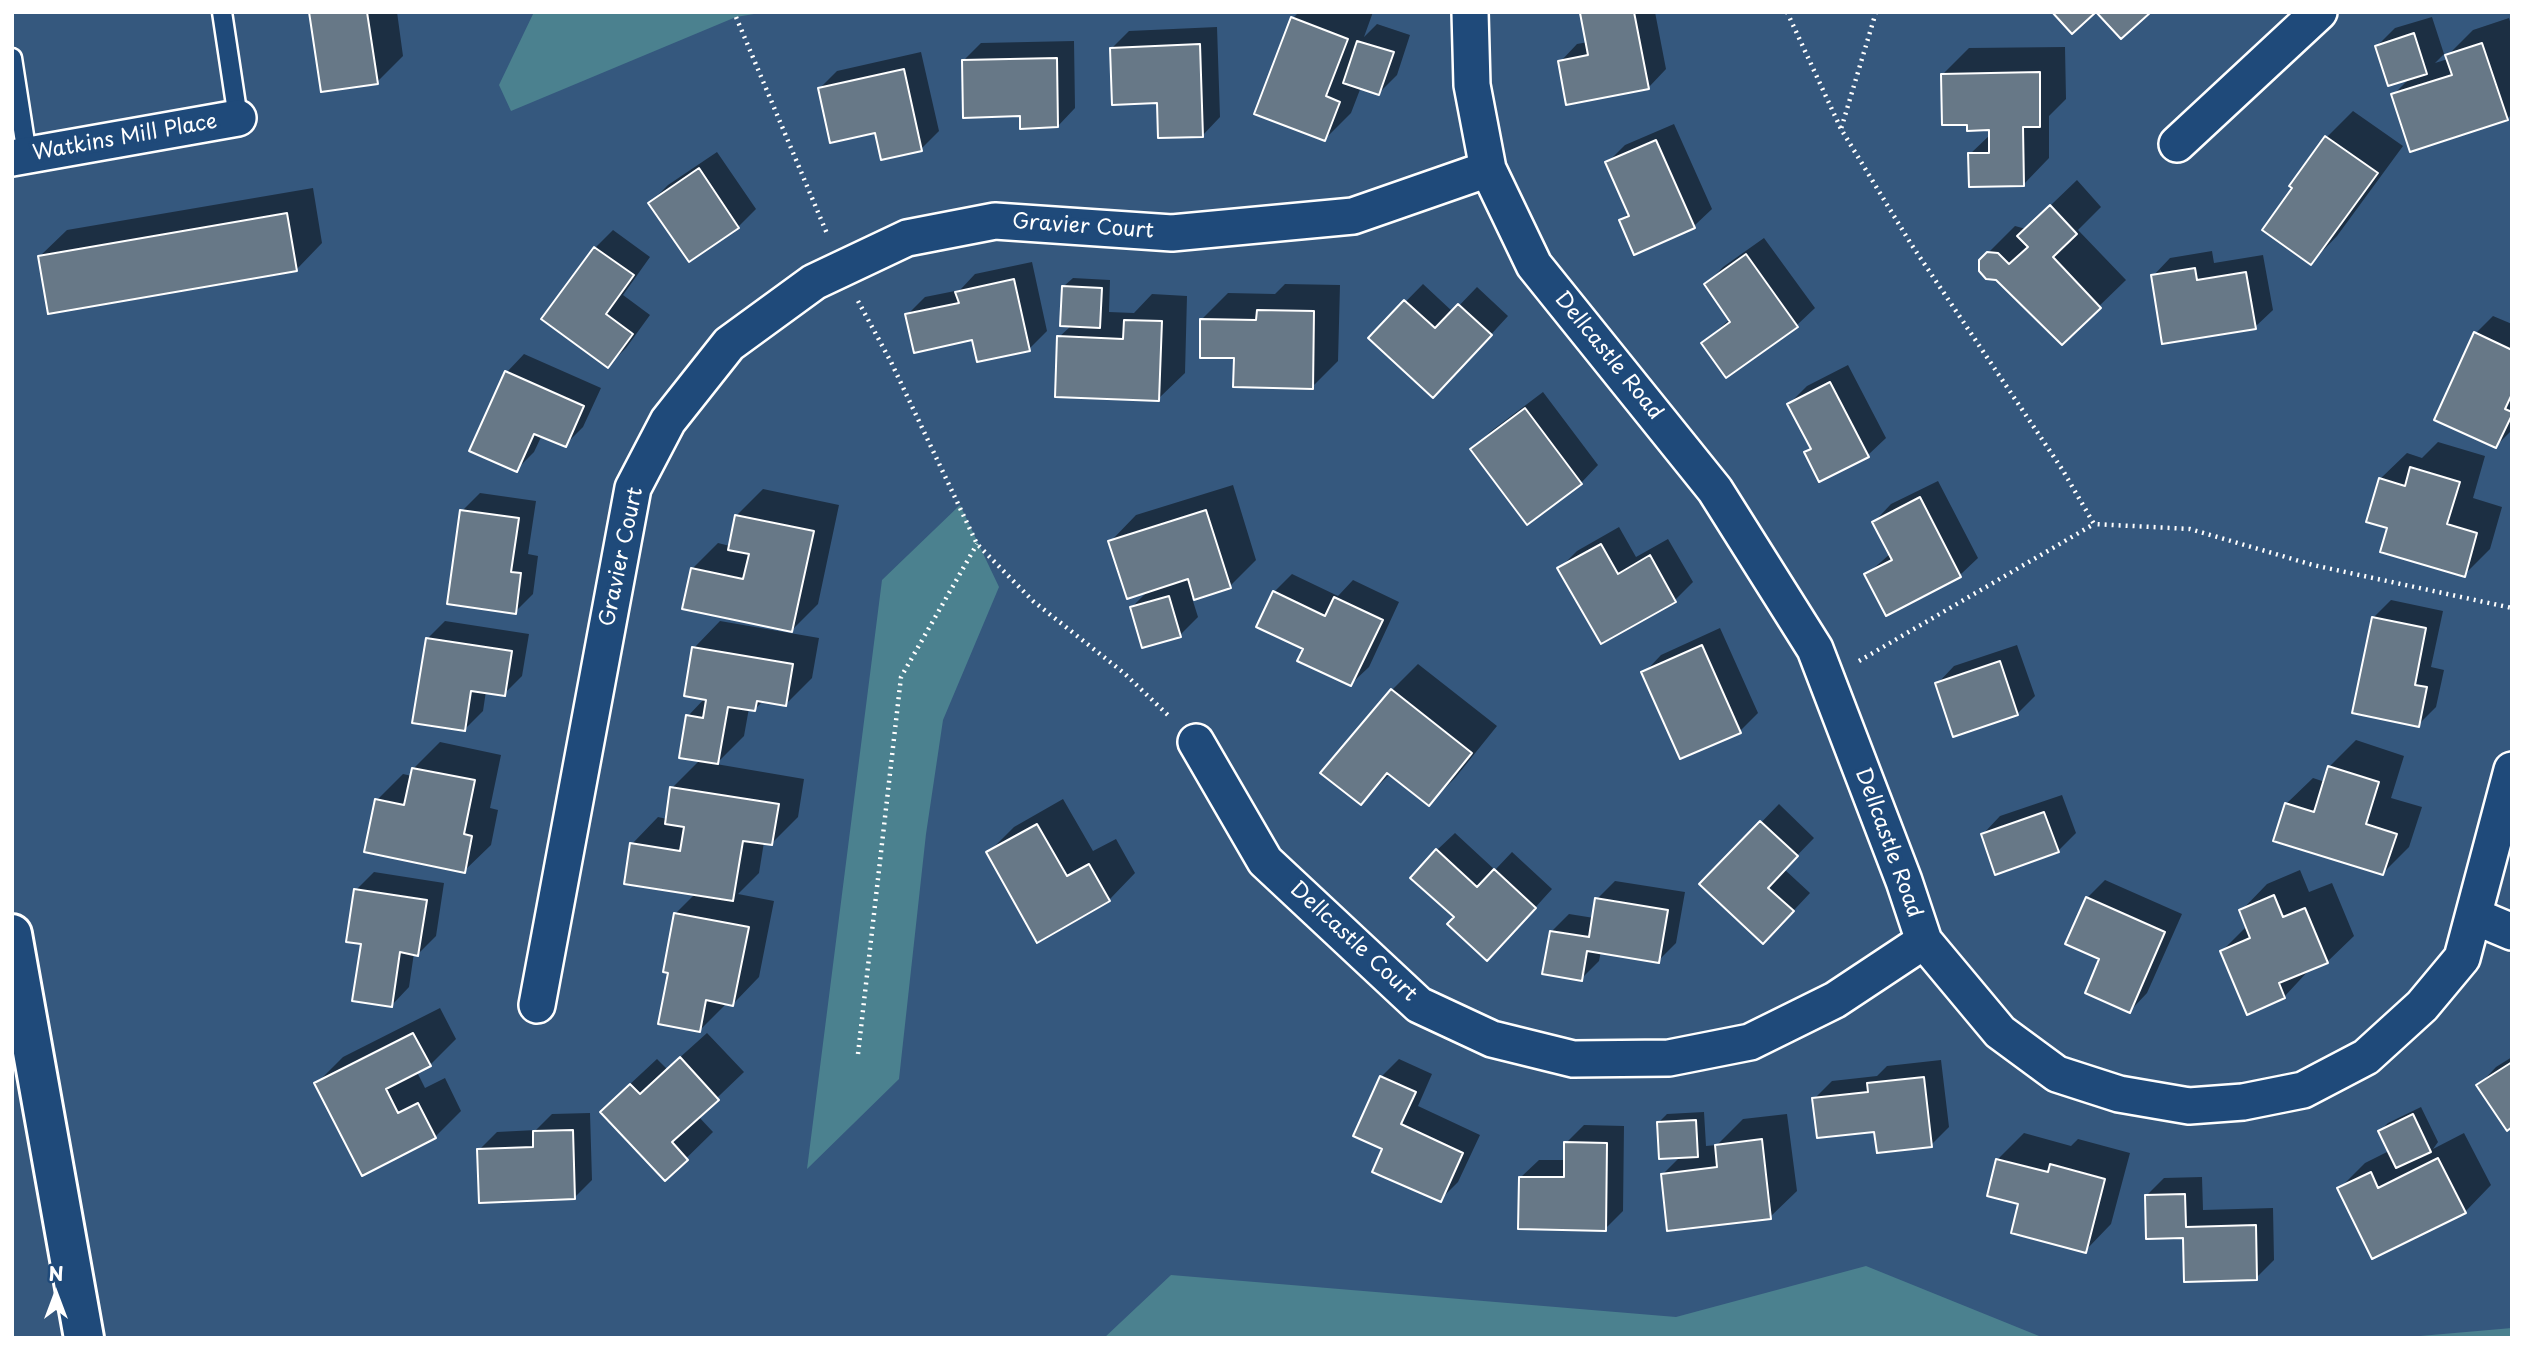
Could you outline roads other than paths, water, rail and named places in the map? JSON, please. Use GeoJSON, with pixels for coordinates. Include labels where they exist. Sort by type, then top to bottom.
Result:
{"type":"FeatureCollection","features":[{"type":"Feature","properties":{"kind":"street","name":"Dellcastle Road"},"geometry":{"type":"LineString","coordinates":[[1470,12],[1472,85],[1488,169],[1534,265],[1715,490],[1815,649],[1904,881],[1924,941],[2000,1032],[2057,1074],[2119,1094],[2189,1106],[2243,1101],[2303,1090],[2366,1057],[2422,1006],[2462,958],[2512,770]]}},
{"type":"Feature","properties":{"kind":"street"},"geometry":{"type":"LineString","coordinates":[[2178,144],[2319,12]]}},
{"type":"Feature","properties":{"kind":"street","name":"Watkins Mill Place"},"geometry":{"type":"LineString","coordinates":[[20,157],[238,118]]}},
{"type":"Feature","properties":{"kind":"street","name":"Gravier Court"},"geometry":{"type":"LineString","coordinates":[[537,1005],[633,488],[668,421],[729,344],[814,282],[906,238],[995,221],[1172,233],[1353,216],[1488,169]]}},
{"type":"Feature","properties":{"kind":"street","name":"Dellcastle Court"},"geometry":{"type":"LineString","coordinates":[[1196,742],[1265,861],[1419,1005],[1492,1039],[1573,1059],[1669,1058],[1750,1042],[1835,1000],[1924,941]]}},
{"type":"Feature","properties":{"kind":"street"},"geometry":{"type":"LineString","coordinates":[[2474,916],[2512,932]]}},
{"type":"Feature","properties":{"kind":"street"},"geometry":{"type":"LineString","coordinates":[[12,934],[16,981],[83,1338]]}},
{"type":"Feature","properties":{"kind":"lane"},"geometry":{"type":"LineString","coordinates":[[222,12],[238,118]]}},
{"type":"Feature","properties":{"kind":"lane"},"geometry":{"type":"LineString","coordinates":[[12,58],[20,157]]}}]}
